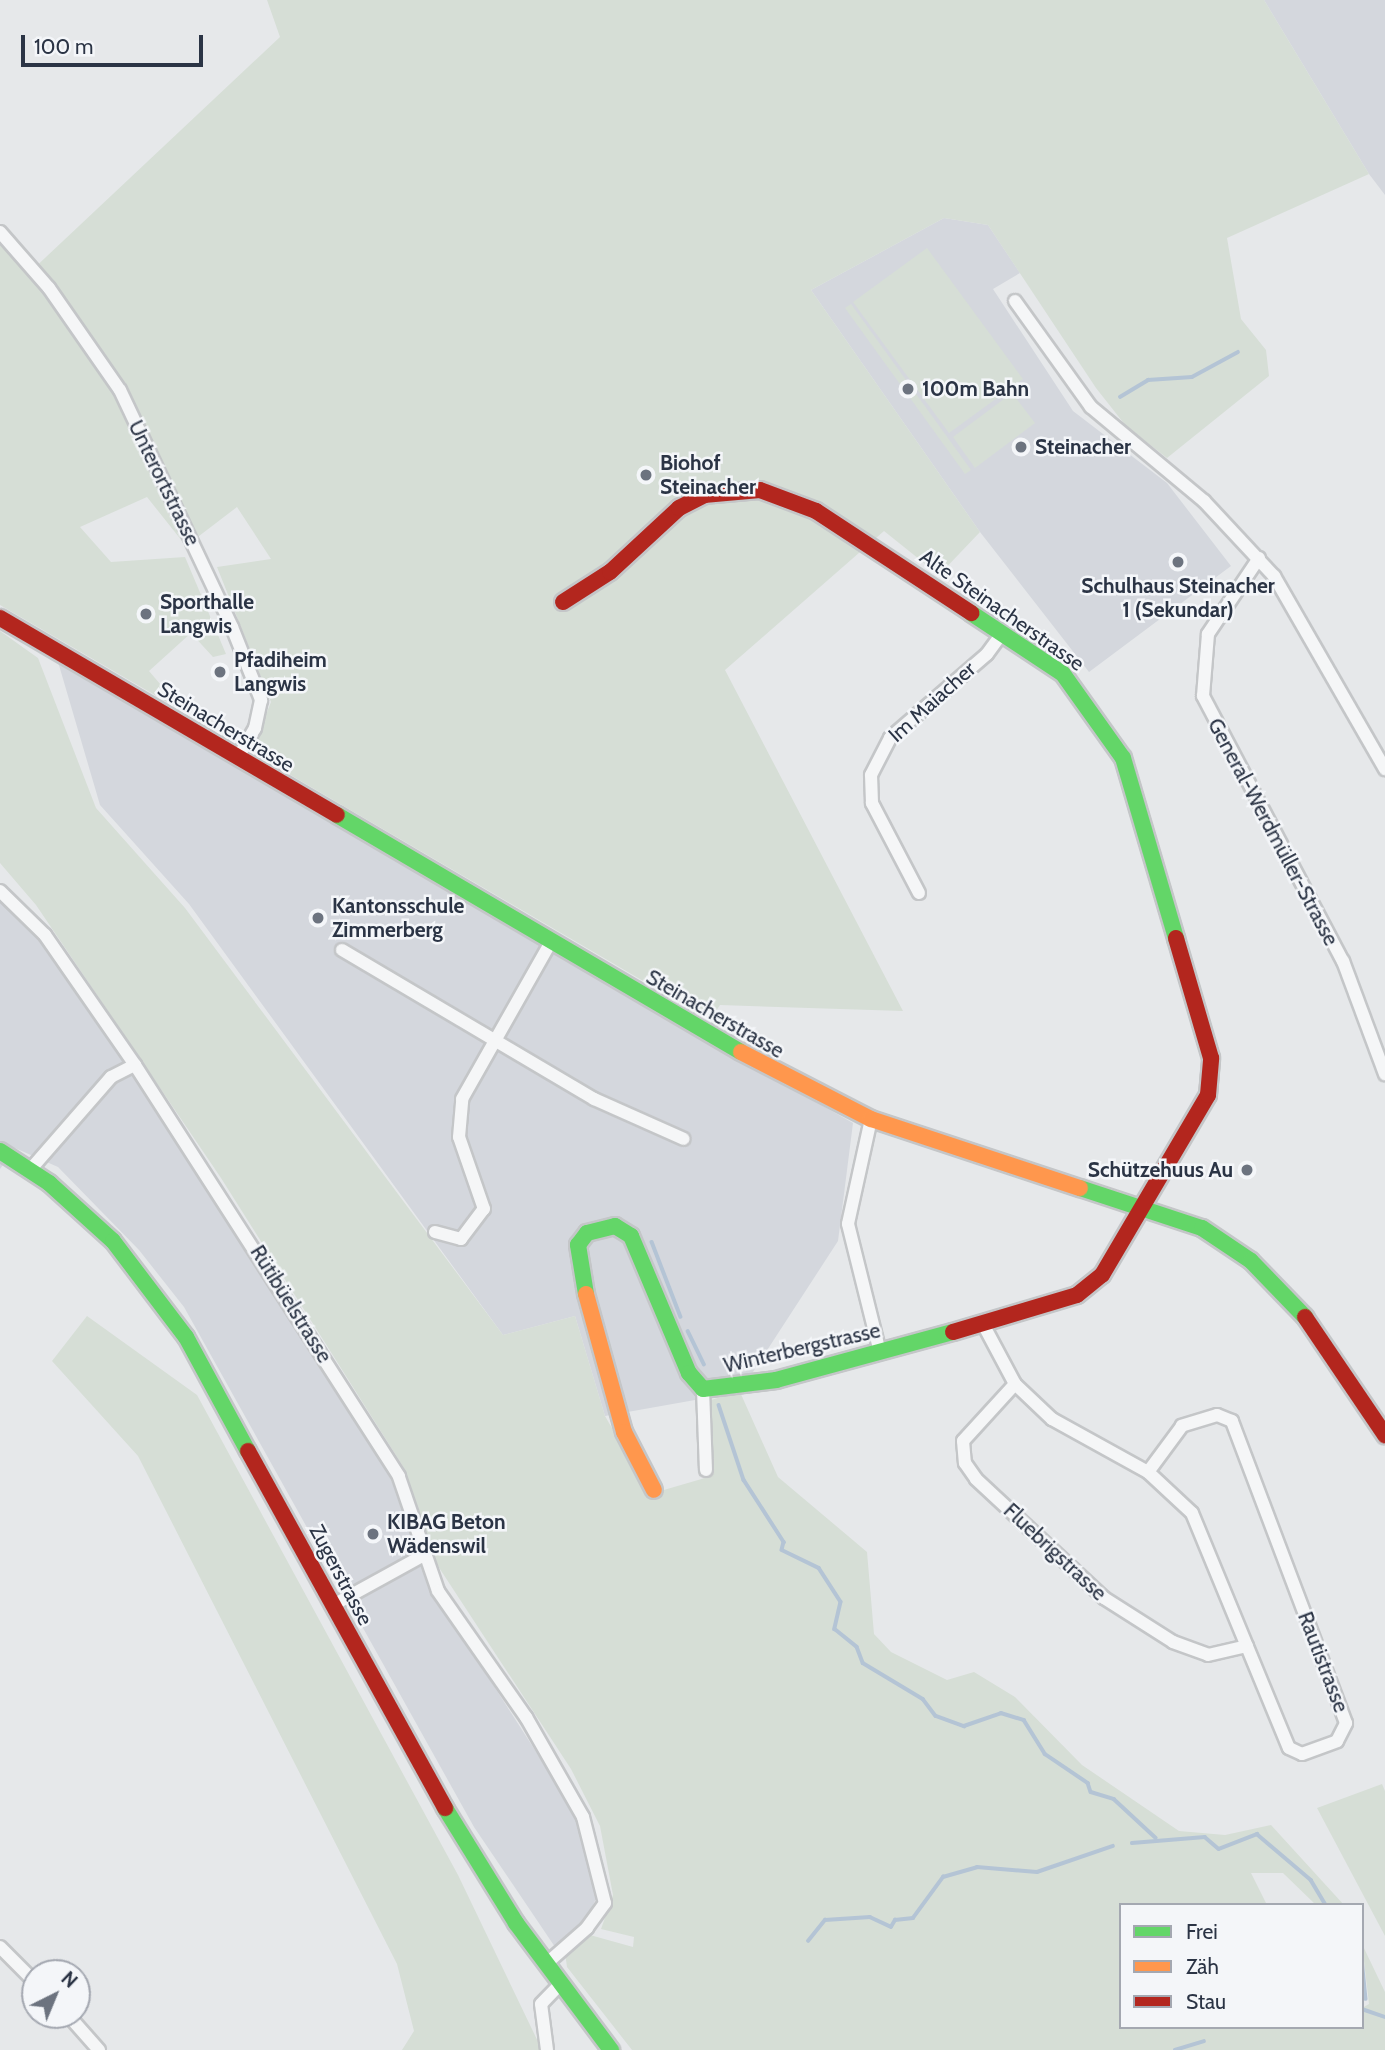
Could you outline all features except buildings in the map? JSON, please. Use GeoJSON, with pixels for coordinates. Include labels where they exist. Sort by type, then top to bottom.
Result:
{"type":"FeatureCollection","features":[{"type":"Feature","properties":{"kind":"street","name":"Unterortstrasse"},"geometry":{"type":"LineString","coordinates":[[0,232],[49,288],[120,390],[232,627],[261,700],[255,728],[238,758]]}},
{"type":"Feature","properties":{"kind":"street"},"geometry":{"type":"LineString","coordinates":[[1015,301],[1091,407],[1204,501],[1259,558],[1309,628],[1385,769]]}},
{"type":"Feature","properties":{"kind":"street","name":"Alte Steinacherstrasse"},"geometry":{"type":"LineString","coordinates":[[563,602],[610,572],[691,502],[760,490],[816,511],[1003,632],[1077,688],[1123,758],[1211,1058],[1208,1095],[1141,1209]]}},
{"type":"Feature","properties":{"kind":"street","name":"General-Werdmüller-Strasse"},"geometry":{"type":"LineString","coordinates":[[1259,558],[1208,635],[1201,663],[1203,696],[1343,961],[1385,1074]]}},
{"type":"Feature","properties":{"kind":"street","name":"Steinacherstrasse"},"geometry":{"type":"LineString","coordinates":[[0,618],[757,1063],[871,1119],[1202,1228],[1267,1275],[1308,1321],[1385,1435]]}},
{"type":"Feature","properties":{"kind":"street","name":"Im Maiacher"},"geometry":{"type":"LineString","coordinates":[[919,892],[872,803],[871,775],[890,738],[987,654],[1003,632]]}},
{"type":"Feature","properties":{"kind":"street","name":"Rütibüelstrasse"},"geometry":{"type":"LineString","coordinates":[[0,891],[45,935],[135,1065],[399,1477],[438,1591],[526,1717],[592,1839],[604,1903],[546,1964]]}},
{"type":"Feature","properties":{"kind":"street"},"geometry":{"type":"LineString","coordinates":[[435,1232],[461,1238],[484,1209],[464,1157],[459,1117],[462,1099],[551,942]]}},
{"type":"Feature","properties":{"kind":"street"},"geometry":{"type":"LineString","coordinates":[[342,950],[594,1099],[684,1139]]}},
{"type":"Feature","properties":{"kind":"street"},"geometry":{"type":"LineString","coordinates":[[30,1170],[111,1077],[135,1065]]}},
{"type":"Feature","properties":{"kind":"street"},"geometry":{"type":"LineString","coordinates":[[871,1119],[848,1224],[880,1352]]}},
{"type":"Feature","properties":{"kind":"street","name":"Zugerstrasse"},"geometry":{"type":"LineString","coordinates":[[0,1151],[30,1170],[113,1241],[164,1306],[445,1809],[546,1964],[611,2050]]}},
{"type":"Feature","properties":{"kind":"street","name":"Winterbergstrasse"},"geometry":{"type":"LineString","coordinates":[[654,1490],[624,1432],[577,1264],[578,1245],[587,1233],[615,1226],[631,1236],[689,1373],[703,1389],[773,1381],[983,1324],[1092,1286],[1141,1209]]}},
{"type":"Feature","properties":{"kind":"street"},"geometry":{"type":"LineString","coordinates":[[983,1324],[1015,1384],[1052,1419],[1148,1472]]}},
{"type":"Feature","properties":{"kind":"street","name":"Fluebrigstrasse"},"geometry":{"type":"LineString","coordinates":[[1015,1384],[963,1441],[965,1463],[976,1479],[1104,1598],[1173,1642],[1208,1655],[1247,1646]]}},
{"type":"Feature","properties":{"kind":"street"},"geometry":{"type":"LineString","coordinates":[[703,1389],[706,1470]]}},
{"type":"Feature","properties":{"kind":"street","name":"Rautistrasse"},"geometry":{"type":"LineString","coordinates":[[1217,1415],[1232,1421],[1346,1723],[1342,1736],[1302,1754],[1289,1748],[1200,1526],[1148,1472],[1182,1426],[1217,1415]]}},
{"type":"Feature","properties":{"kind":"street"},"geometry":{"type":"LineString","coordinates":[[333,1605],[424,1555]]}},
{"type":"Feature","properties":{"kind":"street"},"geometry":{"type":"LineString","coordinates":[[0,1947],[21,1968]]}},
{"type":"Feature","properties":{"kind":"street"},"geometry":{"type":"LineString","coordinates":[[547,2050],[541,2004],[560,1984]]}},
{"type":"Feature","properties":{"kind":"street"},"geometry":{"type":"LineString","coordinates":[[81,2029],[100,2050]]}},
{"type":"Feature","properties":{"kind":"shaded area"},"geometry":{"type":"Polygon","coordinates":[[[267,0],[1264,0],[1369,174],[1227,238],[1241,319],[1266,350],[1269,376],[1167,458],[1126,426],[1096,388],[988,225],[944,218],[811,290],[980,532],[939,575],[884,531],[725,670],[903,1011],[720,1005],[710,1020],[258,756],[255,742],[271,702],[217,567],[271,559],[237,507],[186,546],[147,497],[80,527],[111,562],[185,557],[226,654],[213,657],[191,633],[149,671],[184,712],[0,605],[0,242],[29,273],[280,37],[267,0]]]}},
{"type":"Feature","properties":{"kind":"shaded area"},"geometry":{"type":"Polygon","coordinates":[[[1264,0],[1385,0],[1385,195],[1369,174],[1264,0]]]}},
{"type":"Feature","properties":{"kind":"shaded area","name":"Steinacher"},"geometry":{"type":"Polygon","coordinates":[[[944,218],[988,225],[1020,273],[993,289],[1073,411],[1167,483],[1231,566],[1089,672],[980,532],[811,290],[944,218]]]}},
{"type":"Feature","properties":{"kind":"shaded area"},"geometry":{"type":"Polygon","coordinates":[[[927,248],[1023,379],[949,433],[853,302],[927,248]]]}},
{"type":"Feature","properties":{"kind":"shaded area","name":"100m Bahn"},"geometry":{"type":"Polygon","coordinates":[[[851,304],[971,470],[965,474],[845,308],[851,304]]]}},
{"type":"Feature","properties":{"kind":"shaded area"},"geometry":{"type":"Polygon","coordinates":[[[1012,393],[1035,423],[975,468],[953,437],[1012,393]]]}},
{"type":"Feature","properties":{"kind":"shaded area"},"geometry":{"type":"Polygon","coordinates":[[[0,631],[38,658],[96,808],[185,908],[503,1335],[575,1316],[605,1416],[650,1494],[705,1478],[707,1401],[740,1392],[778,1477],[867,1552],[874,1634],[891,1652],[947,1680],[974,1672],[1015,1697],[1082,1765],[1179,1831],[1225,1835],[1271,1825],[1342,1903],[1314,1903],[1283,1873],[1251,1873],[1266,1903],[1119,1903],[1119,2029],[1364,2029],[1364,2007],[1369,2004],[1364,1948],[1385,1992],[1385,2050],[632,2050],[567,1967],[565,1953],[590,1935],[633,1947],[634,1937],[601,1929],[613,1895],[600,1826],[571,1769],[436,1563],[404,1468],[221,1178],[36,905],[0,863],[0,631]]]}},
{"type":"Feature","properties":{"kind":"shaded area"},"geometry":{"type":"Polygon","coordinates":[[[56,655],[521,935],[853,1123],[838,1241],[740,1392],[605,1416],[575,1316],[503,1335],[189,904],[100,805],[56,655]]]}},
{"type":"Feature","properties":{"kind":"shaded area"},"geometry":{"type":"Polygon","coordinates":[[[0,895],[39,932],[130,1061],[382,1462],[408,1514],[428,1583],[579,1819],[600,1891],[584,1923],[555,1947],[474,1827],[184,1307],[139,1250],[58,1167],[15,1148],[0,1169],[0,895]]]}},
{"type":"Feature","properties":{"kind":"shaded area"},"geometry":{"type":"Polygon","coordinates":[[[87,1316],[197,1395],[458,1875],[542,2050],[402,2050],[414,2031],[397,1964],[138,1456],[52,1361],[87,1316]]]}},
{"type":"Feature","properties":{"kind":"shaded area"},"geometry":{"type":"Polygon","coordinates":[[[1382,1784],[1385,1791],[1385,1936],[1317,1808],[1382,1784]]]}},
{"type":"Feature","properties":{"kind":"waterway"},"geometry":{"type":"LineString","coordinates":[[1120,397],[1148,380],[1192,377],[1238,352]]}},
{"type":"Feature","properties":{"kind":"waterway"},"geometry":{"type":"LineString","coordinates":[[652,1242],[681,1317]]}},
{"type":"Feature","properties":{"kind":"waterway"},"geometry":{"type":"LineString","coordinates":[[688,1331],[704,1364]]}},
{"type":"Feature","properties":{"kind":"waterway"},"geometry":{"type":"LineString","coordinates":[[719,1405],[744,1480],[784,1542],[782,1550],[819,1568],[841,1602],[835,1629],[857,1647],[863,1663],[923,1699],[936,1716],[964,1726],[1001,1713],[1024,1720],[1045,1754],[1088,1783],[1091,1792],[1114,1799],[1156,1838]]}},
{"type":"Feature","properties":{"kind":"waterway"},"geometry":{"type":"LineString","coordinates":[[1132,1843],[1205,1837],[1219,1849],[1257,1834],[1311,1880],[1325,1903]]}},
{"type":"Feature","properties":{"kind":"waterway"},"geometry":{"type":"LineString","coordinates":[[808,1941],[825,1920],[870,1917],[891,1927],[895,1920],[913,1918],[943,1877],[977,1867],[1037,1872],[1113,1846]]}},
{"type":"Feature","properties":{"kind":"waterway"},"geometry":{"type":"LineString","coordinates":[[1364,1979],[1366,1999]]}},
{"type":"Feature","properties":{"kind":"waterway"},"geometry":{"type":"LineString","coordinates":[[1364,2010],[1385,2017]]}},
{"type":"Feature","properties":{"kind":"waterway"},"geometry":{"type":"LineString","coordinates":[[1175,2050],[1204,2041]]}},
{"type":"Feature","properties":{"kind":"traffic: fast"},"geometry":{"type":"LineString","coordinates":[[971,613],[1063,674],[1123,758],[1176,938]]}},
{"type":"Feature","properties":{"kind":"traffic: fast"},"geometry":{"type":"LineString","coordinates":[[337,815],[741,1052]]}},
{"type":"Feature","properties":{"kind":"traffic: fast"},"geometry":{"type":"LineString","coordinates":[[0,1151],[49,1183],[113,1241],[186,1337],[248,1451]]}},
{"type":"Feature","properties":{"kind":"traffic: fast"},"geometry":{"type":"LineString","coordinates":[[1080,1188],[1202,1228],[1251,1261],[1305,1317]]}},
{"type":"Feature","properties":{"kind":"traffic: fast"},"geometry":{"type":"LineString","coordinates":[[586,1294],[578,1245],[587,1233],[615,1226],[631,1236],[689,1373],[703,1389],[776,1380],[953,1332]]}},
{"type":"Feature","properties":{"kind":"traffic: fast"},"geometry":{"type":"LineString","coordinates":[[445,1808],[516,1923],[611,2050]]}},
{"type":"Feature","properties":{"kind":"traffic: slow"},"geometry":{"type":"LineString","coordinates":[[741,1052],[871,1119],[1080,1188]]}},
{"type":"Feature","properties":{"kind":"traffic: slow"},"geometry":{"type":"LineString","coordinates":[[586,1294],[624,1432],[654,1490]]}},
{"type":"Feature","properties":{"kind":"traffic: jam"},"geometry":{"type":"LineString","coordinates":[[563,602],[610,572],[679,508],[704,495],[760,490],[816,511],[971,613]]}},
{"type":"Feature","properties":{"kind":"traffic: jam"},"geometry":{"type":"LineString","coordinates":[[0,618],[337,815]]}},
{"type":"Feature","properties":{"kind":"traffic: jam"},"geometry":{"type":"LineString","coordinates":[[953,1332],[1077,1295],[1102,1275],[1208,1095],[1211,1058],[1176,938]]}},
{"type":"Feature","properties":{"kind":"traffic: jam"},"geometry":{"type":"LineString","coordinates":[[1305,1317],[1385,1435]]}},
{"type":"Feature","properties":{"kind":"traffic: jam"},"geometry":{"type":"LineString","coordinates":[[248,1451],[445,1808]]}},
{"type":"Feature","properties":{"kind":"place","name":"100m Bahn"},"geometry":{"type":"Point","coordinates":[908,389]}},
{"type":"Feature","properties":{"kind":"place","name":"Steinacher"},"geometry":{"type":"Point","coordinates":[1021,447]}},
{"type":"Feature","properties":{"kind":"place","name":"Biohof Steinacher"},"geometry":{"type":"Point","coordinates":[646,475]}},
{"type":"Feature","properties":{"kind":"place","name":"Schulhaus Steinacher 1 (Sekundar)"},"geometry":{"type":"Point","coordinates":[1178,562]}},
{"type":"Feature","properties":{"kind":"place","name":"Sporthalle Langwis"},"geometry":{"type":"Point","coordinates":[146,614]}},
{"type":"Feature","properties":{"kind":"place","name":"Pfadiheim Langwis"},"geometry":{"type":"Point","coordinates":[220,672]}},
{"type":"Feature","properties":{"kind":"place","name":"Kantonsschule Zimmerberg"},"geometry":{"type":"Point","coordinates":[318,918]}},
{"type":"Feature","properties":{"kind":"place","name":"Schützehuus Au"},"geometry":{"type":"Point","coordinates":[1247,1170]}},
{"type":"Feature","properties":{"kind":"place","name":"KIBAG Beton Wädenswil"},"geometry":{"type":"Point","coordinates":[373,1534]}}]}
